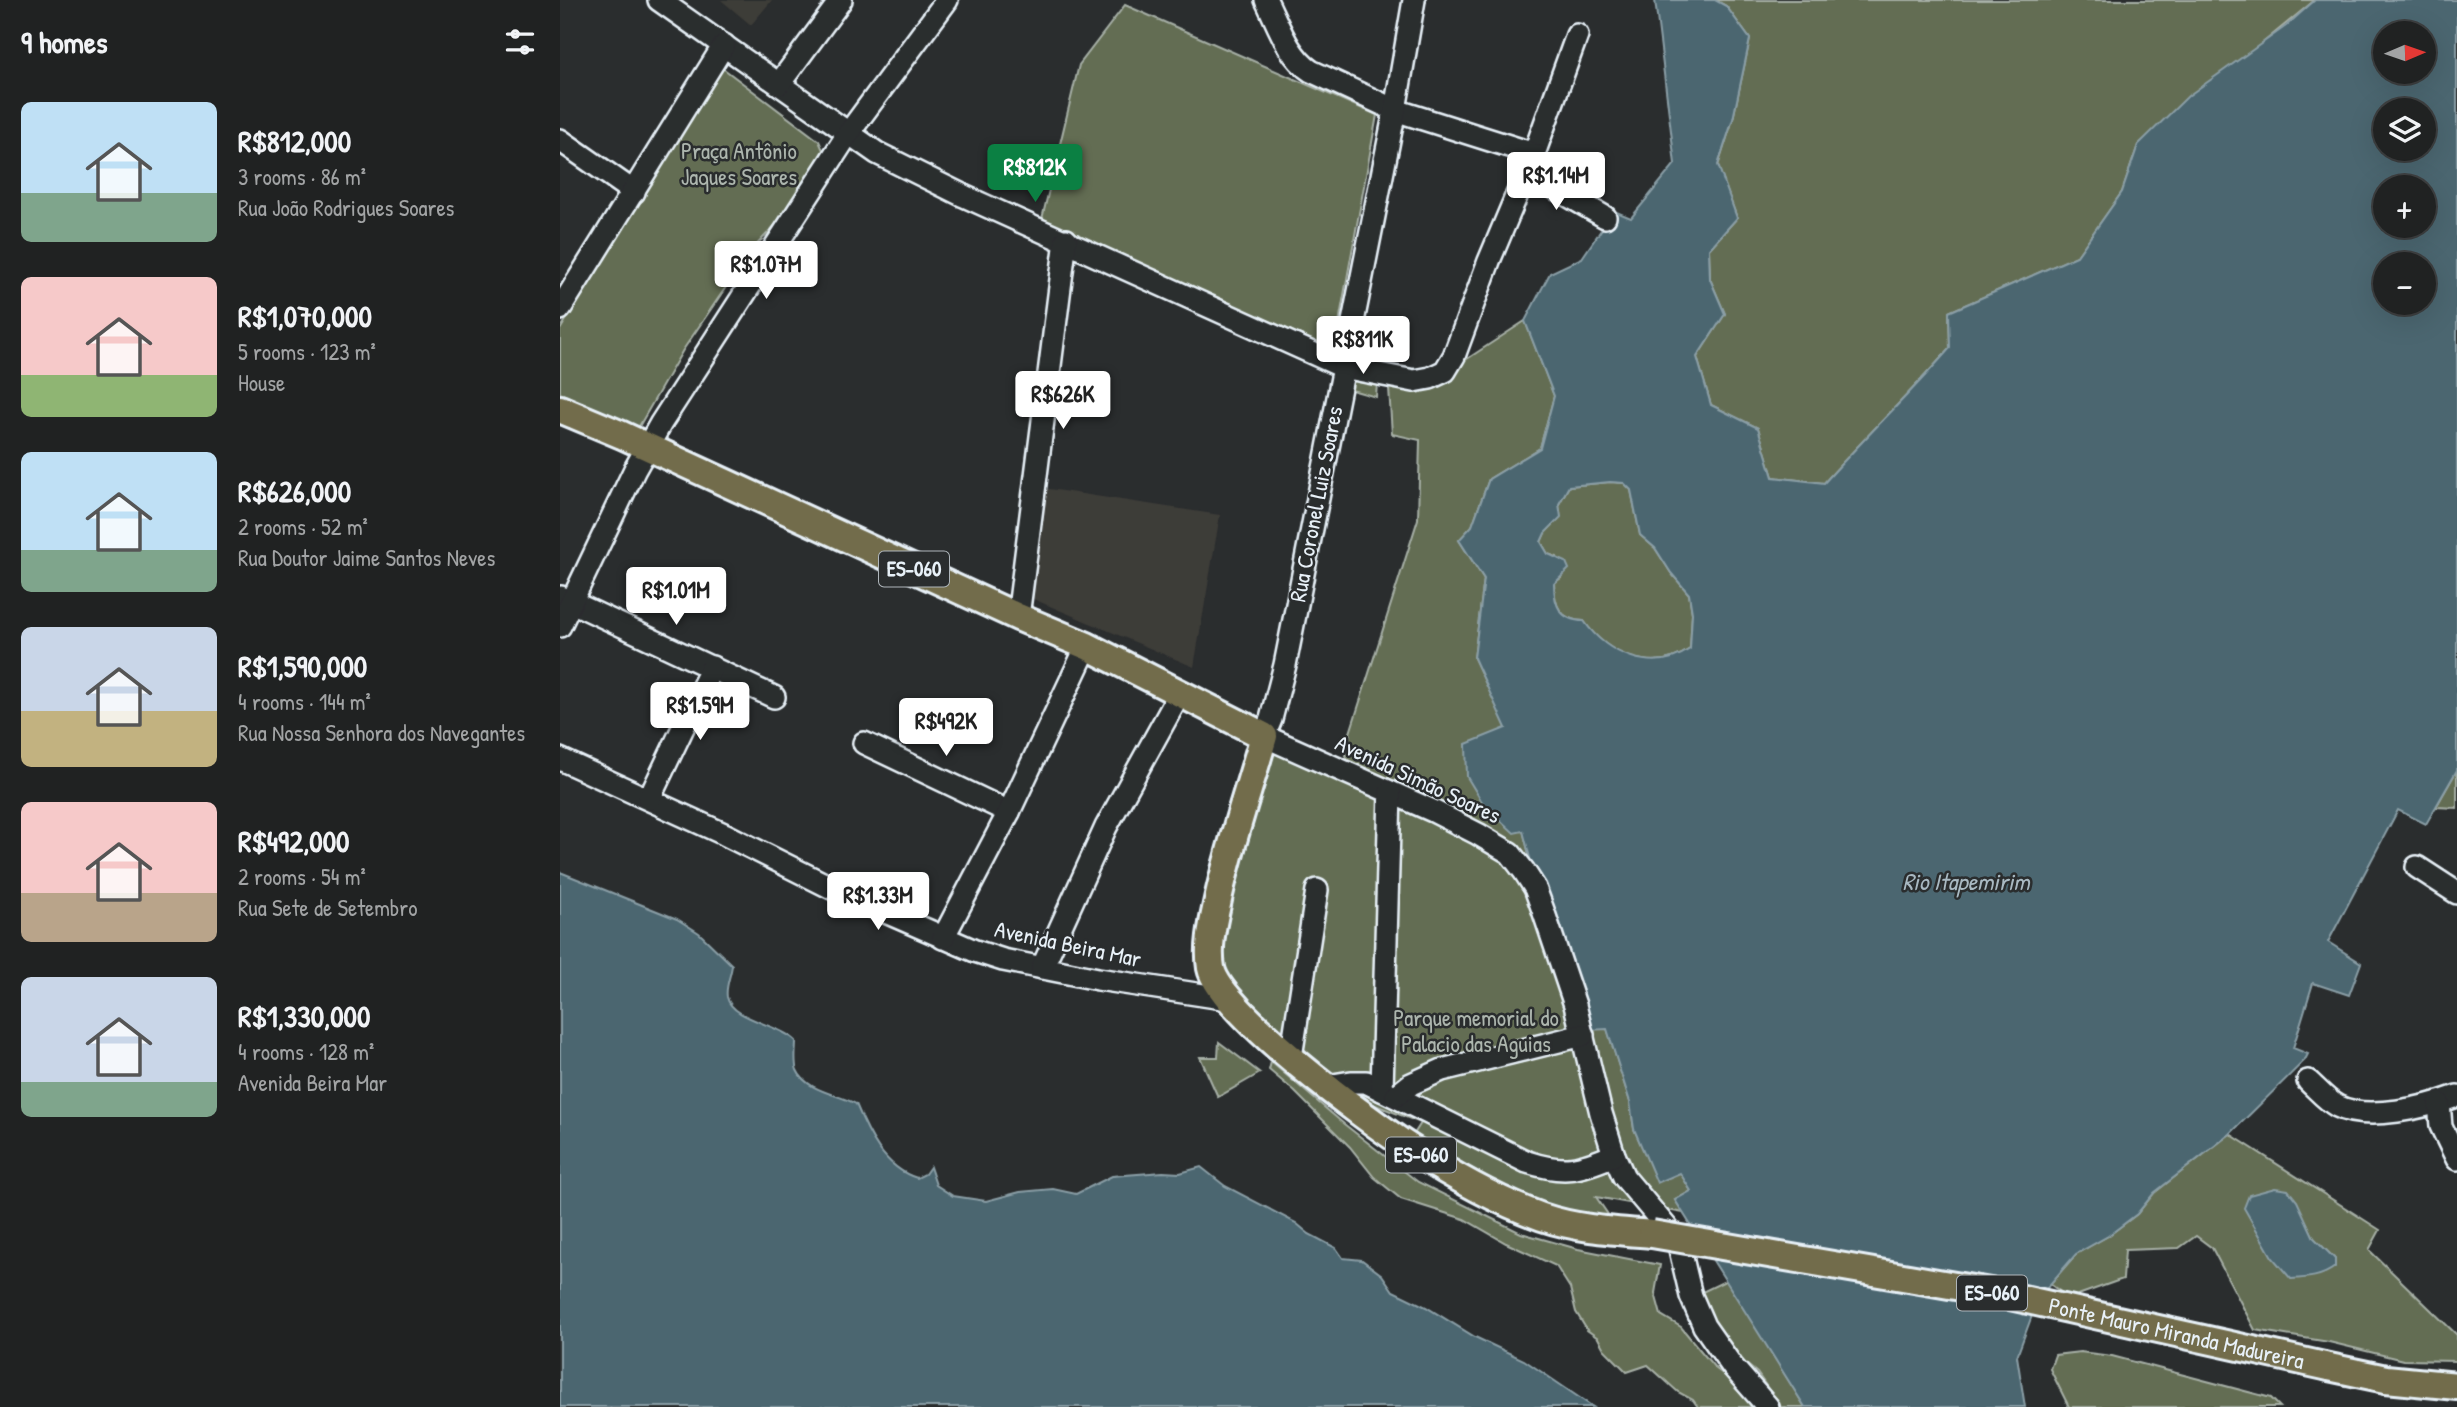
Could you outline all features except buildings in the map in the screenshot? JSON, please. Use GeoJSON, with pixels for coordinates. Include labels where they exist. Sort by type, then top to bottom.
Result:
{"type":"FeatureCollection","features":[{"type":"Feature","properties":{"kind":"main road","name":"ES-060"},"geometry":{"type":"LineString","coordinates":[[560,409],[1087,646],[1264,736]]}},
{"type":"Feature","properties":{"kind":"main road","name":"Rua Coronel Luiz Soares"},"geometry":{"type":"LineString","coordinates":[[1229,999],[1215,981],[1212,970],[1209,952],[1212,924],[1264,736]]}},
{"type":"Feature","properties":{"kind":"main road","name":"ES-060"},"geometry":{"type":"LineString","coordinates":[[1229,999],[1272,1042],[1328,1086]]}},
{"type":"Feature","properties":{"kind":"main road","name":"Ponte Mauro Miranda Madureira"},"geometry":{"type":"LineString","coordinates":[[1328,1086],[1410,1148],[1503,1200],[1543,1217],[1585,1227],[1653,1234],[1996,1293],[2386,1379],[2457,1386]]}},
{"type":"Feature","properties":{"kind":"street"},"geometry":{"type":"LineString","coordinates":[[659,0],[877,153],[939,184],[1343,367],[1414,381],[1438,374],[1450,365],[1530,163],[1577,35]]}},
{"type":"Feature","properties":{"kind":"street"},"geometry":{"type":"LineString","coordinates":[[779,83],[841,0]]}},
{"type":"Feature","properties":{"kind":"street"},"geometry":{"type":"LineString","coordinates":[[560,626],[566,599],[661,423],[848,134],[947,0]]}},
{"type":"Feature","properties":{"kind":"street"},"geometry":{"type":"LineString","coordinates":[[1266,0],[1294,55],[1302,65],[1395,110],[1530,163],[1605,217]]}},
{"type":"Feature","properties":{"kind":"street","name":"Rua Coronel Luiz Soares"},"geometry":{"type":"LineString","coordinates":[[1264,736],[1285,665],[1415,0]]}},
{"type":"Feature","properties":{"kind":"street"},"geometry":{"type":"LineString","coordinates":[[560,309],[724,45]]}},
{"type":"Feature","properties":{"kind":"street"},"geometry":{"type":"LineString","coordinates":[[560,141],[634,192]]}},
{"type":"Feature","properties":{"kind":"street"},"geometry":{"type":"LineString","coordinates":[[1018,617],[1066,240]]}},
{"type":"Feature","properties":{"kind":"street"},"geometry":{"type":"LineString","coordinates":[[566,599],[774,697]]}},
{"type":"Feature","properties":{"kind":"street"},"geometry":{"type":"LineString","coordinates":[[943,938],[1009,812],[1087,646]]}},
{"type":"Feature","properties":{"kind":"street"},"geometry":{"type":"LineString","coordinates":[[649,799],[712,667]]}},
{"type":"Feature","properties":{"kind":"street"},"geometry":{"type":"LineString","coordinates":[[1042,968],[1105,827],[1181,693]]}},
{"type":"Feature","properties":{"kind":"street","name":"Avenida Simão Soares"},"geometry":{"type":"LineString","coordinates":[[1264,736],[1390,792],[1495,843],[1510,853],[1535,888],[1575,1005],[1601,1114],[1624,1177],[1679,1245],[1691,1296],[1704,1326],[1732,1366],[1768,1407]]}},
{"type":"Feature","properties":{"kind":"street"},"geometry":{"type":"LineString","coordinates":[[864,743],[1009,812]]}},
{"type":"Feature","properties":{"kind":"street","name":"Avenida Beira Mar"},"geometry":{"type":"LineString","coordinates":[[560,759],[842,893],[943,938],[1003,960],[1160,990],[1229,999]]}},
{"type":"Feature","properties":{"kind":"street"},"geometry":{"type":"LineString","coordinates":[[1389,1093],[1390,792]]}},
{"type":"Feature","properties":{"kind":"street"},"geometry":{"type":"LineString","coordinates":[[2417,867],[2457,893]]}},
{"type":"Feature","properties":{"kind":"street"},"geometry":{"type":"LineString","coordinates":[[1291,1057],[1317,890]]}},
{"type":"Feature","properties":{"kind":"street"},"geometry":{"type":"LineString","coordinates":[[1389,1093],[1442,1070],[1583,1035]]}},
{"type":"Feature","properties":{"kind":"street"},"geometry":{"type":"LineString","coordinates":[[2308,1081],[2335,1105],[2351,1112],[2410,1111],[2448,1099]]}},
{"type":"Feature","properties":{"kind":"street"},"geometry":{"type":"LineString","coordinates":[[1328,1086],[1366,1082],[1527,1162],[1551,1169],[1578,1169],[1614,1155]]}},
{"type":"Feature","properties":{"kind":"street"},"geometry":{"type":"LineString","coordinates":[[2448,1099],[2441,1126],[2457,1159]]}},
{"type":"Feature","properties":{"kind":"shaded area"},"geometry":{"type":"Polygon","coordinates":[[[721,0],[772,0],[751,25],[721,0]]]}},
{"type":"Feature","properties":{"kind":"shaded area"},"geometry":{"type":"Polygon","coordinates":[[[1043,488],[1220,515],[1194,667],[1026,596],[1043,488]]]}},
{"type":"Feature","properties":{"kind":"green space"},"geometry":{"type":"Polygon","coordinates":[[[1715,0],[2315,0],[2138,145],[2122,192],[2077,256],[1949,312],[1950,348],[1824,483],[1773,477],[1758,428],[1711,405],[1697,357],[1725,314],[1710,279],[1709,249],[1737,218],[1718,166],[1733,119],[1750,39],[1726,6],[1715,0]]]}},
{"type":"Feature","properties":{"kind":"green space"},"geometry":{"type":"Polygon","coordinates":[[[1125,5],[1377,115],[1334,350],[1042,219],[1079,65],[1125,5]]]}},
{"type":"Feature","properties":{"kind":"green space","name":"Praça Antônio Jaques Soares"},"geometry":{"type":"Polygon","coordinates":[[[720,66],[819,141],[823,150],[794,205],[750,252],[683,350],[637,430],[560,393],[560,330],[720,66]]]}},
{"type":"Feature","properties":{"kind":"green space","name":"Parque memorial do Palacio das Aguias"},"geometry":{"type":"Polygon","coordinates":[[[1525,321],[1554,396],[1540,448],[1489,479],[1472,526],[1459,540],[1484,579],[1474,658],[1507,728],[1523,830],[1531,862],[1607,1028],[1630,1102],[1634,1129],[1658,1182],[1680,1172],[1691,1191],[1675,1200],[1684,1213],[1596,1197],[1609,1216],[1601,1224],[1480,1181],[1414,1134],[1421,1123],[1327,1086],[1221,990],[1228,905],[1264,742],[1342,777],[1350,733],[1418,519],[1420,440],[1392,434],[1389,388],[1436,385],[1464,361],[1525,321]]]}},
{"type":"Feature","properties":{"kind":"green space"},"geometry":{"type":"Polygon","coordinates":[[[1351,374],[1377,383],[1376,397],[1348,389],[1351,374]]]}},
{"type":"Feature","properties":{"kind":"green space"},"geometry":{"type":"Polygon","coordinates":[[[1624,483],[1631,490],[1640,535],[1655,548],[1689,594],[1692,613],[1690,649],[1676,657],[1646,661],[1618,652],[1594,633],[1584,621],[1569,618],[1557,605],[1554,583],[1561,578],[1557,557],[1548,554],[1541,542],[1545,533],[1560,517],[1559,504],[1569,486],[1624,483]]]}},
{"type":"Feature","properties":{"kind":"green space"},"geometry":{"type":"Polygon","coordinates":[[[2457,770],[2457,808],[2436,807],[2457,770]]]}},
{"type":"Feature","properties":{"kind":"green space"},"geometry":{"type":"Polygon","coordinates":[[[1219,1042],[1260,1073],[1218,1097],[1200,1057],[1218,1057],[1219,1042]]]}},
{"type":"Feature","properties":{"kind":"green space"},"geometry":{"type":"Polygon","coordinates":[[[1271,1062],[1418,1182],[1521,1233],[1578,1249],[1660,1265],[1655,1293],[1661,1315],[1681,1327],[1715,1368],[1736,1384],[1752,1407],[1698,1407],[1693,1400],[1678,1392],[1648,1365],[1627,1372],[1604,1349],[1598,1338],[1587,1330],[1576,1312],[1570,1288],[1556,1266],[1506,1243],[1464,1219],[1401,1199],[1374,1177],[1350,1147],[1269,1070],[1271,1062]]]}},
{"type":"Feature","properties":{"kind":"green space"},"geometry":{"type":"Polygon","coordinates":[[[2230,1134],[2380,1230],[2369,1250],[2457,1335],[2457,1361],[2403,1360],[2329,1342],[2255,1330],[2212,1248],[2196,1236],[2179,1248],[2125,1250],[2123,1279],[2078,1295],[2077,1304],[2050,1284],[2076,1254],[2108,1236],[2137,1214],[2154,1193],[2230,1134]],[[2249,1195],[2335,1259],[2314,1238],[2306,1222],[2249,1195]]]}},
{"type":"Feature","properties":{"kind":"green space"},"geometry":{"type":"Polygon","coordinates":[[[1727,1280],[1805,1407],[1781,1407],[1757,1373],[1721,1343],[1700,1293],[1727,1280]]]}},
{"type":"Feature","properties":{"kind":"green space"},"geometry":{"type":"Polygon","coordinates":[[[2080,1352],[2112,1356],[2271,1398],[2280,1407],[2069,1407],[2050,1369],[2055,1355],[2080,1352]]]}},
{"type":"Feature","properties":{"kind":"water","name":"Rio Itapemirim"},"geometry":{"type":"Polygon","coordinates":[[[1655,0],[1715,0],[1726,6],[1750,39],[1733,119],[1718,165],[1737,218],[1709,249],[1710,279],[1725,314],[1697,357],[1711,405],[1758,428],[1773,477],[1824,483],[1950,348],[1949,312],[2077,256],[2122,192],[2138,145],[2188,96],[2286,26],[2315,0],[2457,0],[2457,770],[2426,824],[2398,810],[2328,942],[2361,963],[2349,995],[2313,983],[2293,1048],[2308,1054],[2305,1060],[2230,1134],[2154,1193],[2137,1214],[2108,1236],[2076,1254],[2037,1302],[2017,1356],[2025,1407],[1805,1407],[1675,1200],[1691,1191],[1680,1173],[1657,1183],[1634,1129],[1630,1102],[1607,1029],[1589,1030],[1531,862],[1523,831],[1514,833],[1484,805],[1467,777],[1466,744],[1506,728],[1474,658],[1484,579],[1459,540],[1472,526],[1489,479],[1540,448],[1554,396],[1525,321],[1550,273],[1582,258],[1614,211],[1631,218],[1675,164],[1655,0]],[[1610,482],[1569,486],[1559,504],[1561,517],[1545,533],[1541,542],[1548,554],[1566,562],[1569,569],[1554,584],[1555,599],[1560,610],[1569,618],[1584,621],[1605,643],[1632,657],[1661,660],[1676,657],[1690,649],[1692,613],[1689,594],[1655,548],[1640,535],[1631,490],[1624,483],[1610,482]]]}},
{"type":"Feature","properties":{"kind":"water"},"geometry":{"type":"Polygon","coordinates":[[[560,872],[677,919],[699,933],[732,965],[727,985],[727,997],[731,1005],[747,1017],[779,1030],[796,1041],[796,1064],[801,1077],[815,1087],[856,1104],[886,1158],[905,1173],[917,1178],[925,1174],[930,1167],[936,1185],[953,1196],[986,1201],[1020,1192],[1053,1189],[1076,1194],[1112,1176],[1180,1173],[1201,1167],[1225,1186],[1296,1223],[1309,1234],[1336,1248],[1343,1258],[1362,1260],[1382,1275],[1393,1291],[1426,1307],[1475,1337],[1524,1360],[1593,1407],[560,1407],[560,872]]]}},
{"type":"Feature","properties":{"kind":"water"},"geometry":{"type":"Polygon","coordinates":[[[2275,1188],[2288,1190],[2297,1201],[2314,1238],[2335,1259],[2335,1267],[2320,1275],[2291,1279],[2272,1257],[2244,1208],[2249,1195],[2275,1188]]]}}]}
